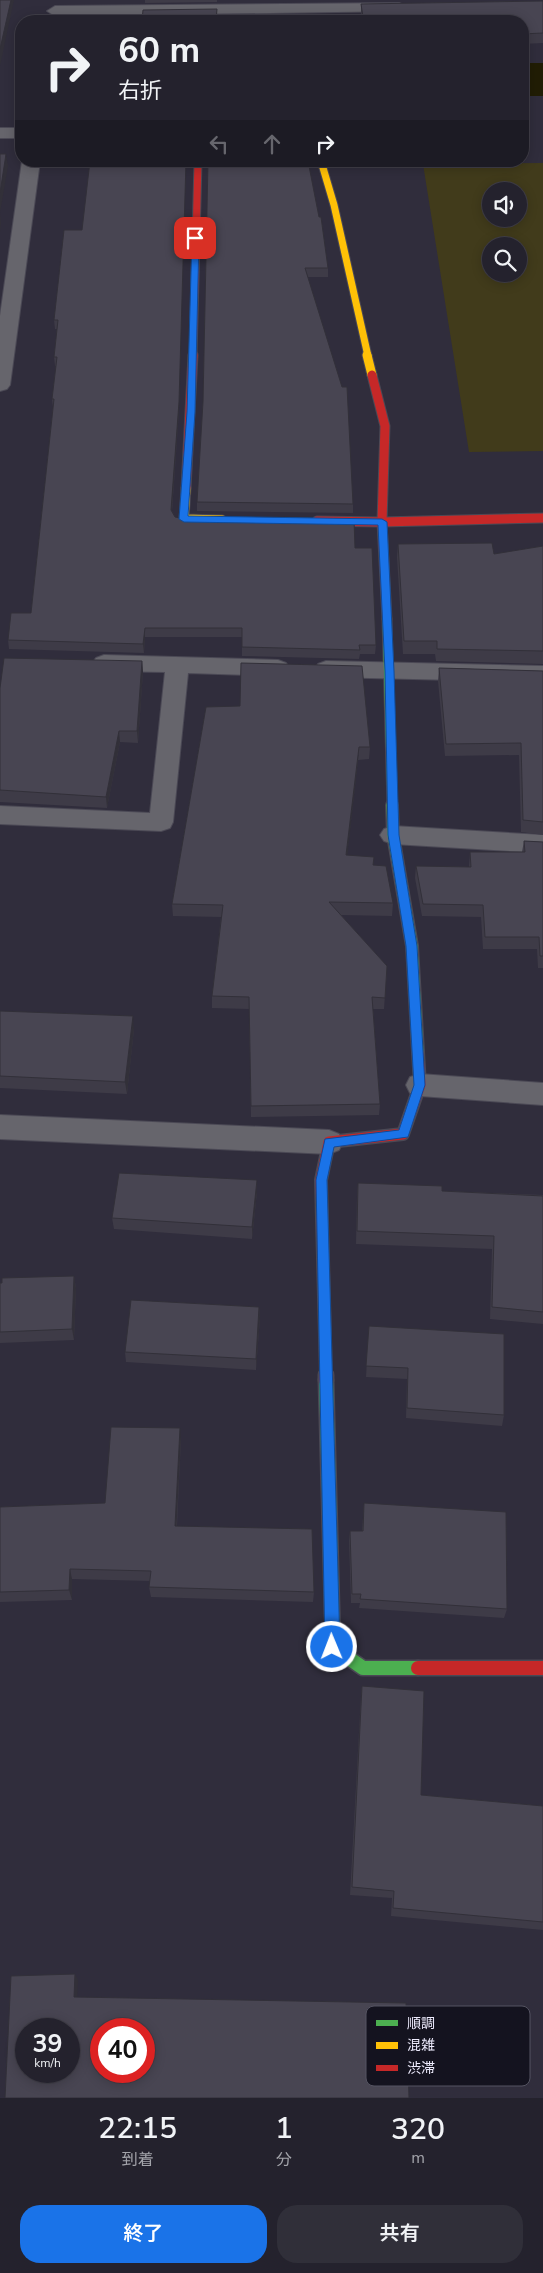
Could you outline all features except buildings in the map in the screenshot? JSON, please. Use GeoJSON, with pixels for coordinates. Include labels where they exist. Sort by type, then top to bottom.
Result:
{"type":"FeatureCollection","features":[{"type":"Feature","properties":{"kind":"street"},"geometry":{"type":"LineString","coordinates":[[55,11],[233,5],[320,15],[417,7]]}},
{"type":"Feature","properties":{"kind":"street"},"geometry":{"type":"LineString","coordinates":[[0,133],[15,133]]}},
{"type":"Feature","properties":{"kind":"street"},"geometry":{"type":"LineString","coordinates":[[0,385],[30,167]]}},
{"type":"Feature","properties":{"kind":"street"},"geometry":{"type":"LineString","coordinates":[[198,167],[191,412],[184,519],[233,520]]}},
{"type":"Feature","properties":{"kind":"street"},"geometry":{"type":"LineString","coordinates":[[0,1127],[329,1142],[404,1134],[420,1085],[412,946],[393,835],[390,671],[382,522],[385,426],[359,324],[334,205],[323,167]]}},
{"type":"Feature","properties":{"kind":"street"},"geometry":{"type":"LineString","coordinates":[[303,521],[382,522],[543,518]]}},
{"type":"Feature","properties":{"kind":"street"},"geometry":{"type":"LineString","coordinates":[[78,662],[543,674]]}},
{"type":"Feature","properties":{"kind":"street"},"geometry":{"type":"LineString","coordinates":[[0,815],[161,822],[176,665]]}},
{"type":"Feature","properties":{"kind":"street"},"geometry":{"type":"LineString","coordinates":[[393,835],[543,844]]}},
{"type":"Feature","properties":{"kind":"street"},"geometry":{"type":"LineString","coordinates":[[420,1085],[543,1094]]}},
{"type":"Feature","properties":{"kind":"street"},"geometry":{"type":"LineString","coordinates":[[329,1142],[322,1180],[332,1647],[363,1668],[543,1668]]}},
{"type":"Feature","properties":{"kind":"shaded area"},"geometry":{"type":"Polygon","coordinates":[[[529,63],[543,63],[543,96],[529,96],[529,63]]]}},
{"type":"Feature","properties":{"kind":"shaded area"},"geometry":{"type":"Polygon","coordinates":[[[529,163],[543,163],[543,451],[469,452],[423,167],[529,167],[529,163]]]}},
{"type":"Feature","properties":{"kind":"traffic: fast"},"geometry":{"type":"LineString","coordinates":[[387,619],[393,835],[412,946],[418,1052]]}},
{"type":"Feature","properties":{"kind":"traffic: fast"},"geometry":{"type":"LineString","coordinates":[[326,1380],[333,1647],[363,1668],[418,1668]]}},
{"type":"Feature","properties":{"kind":"traffic: slow"},"geometry":{"type":"LineString","coordinates":[[323,167],[334,205],[372,375]]}},
{"type":"Feature","properties":{"kind":"traffic: slow"},"geometry":{"type":"LineString","coordinates":[[186,488],[184,519],[222,520]]}},
{"type":"Feature","properties":{"kind":"traffic: jam"},"geometry":{"type":"LineString","coordinates":[[186,488],[191,411],[198,167]]}},
{"type":"Feature","properties":{"kind":"traffic: jam"},"geometry":{"type":"LineString","coordinates":[[372,375],[385,426],[382,522],[387,619]]}},
{"type":"Feature","properties":{"kind":"traffic: jam"},"geometry":{"type":"LineString","coordinates":[[317,521],[382,522],[543,518]]}},
{"type":"Feature","properties":{"kind":"traffic: jam"},"geometry":{"type":"LineString","coordinates":[[326,1380],[321,1180],[329,1142],[403,1134],[420,1085],[418,1052]]}},
{"type":"Feature","properties":{"kind":"traffic: jam"},"geometry":{"type":"LineString","coordinates":[[418,1668],[543,1668]]}},
{"type":"Feature","properties":{"kind":"route"},"geometry":{"type":"LineString","coordinates":[[195,238],[191,412],[184,519],[382,522],[390,671],[393,835],[412,946],[420,1085],[404,1134],[329,1142],[322,1180],[332,1647]]}}]}
